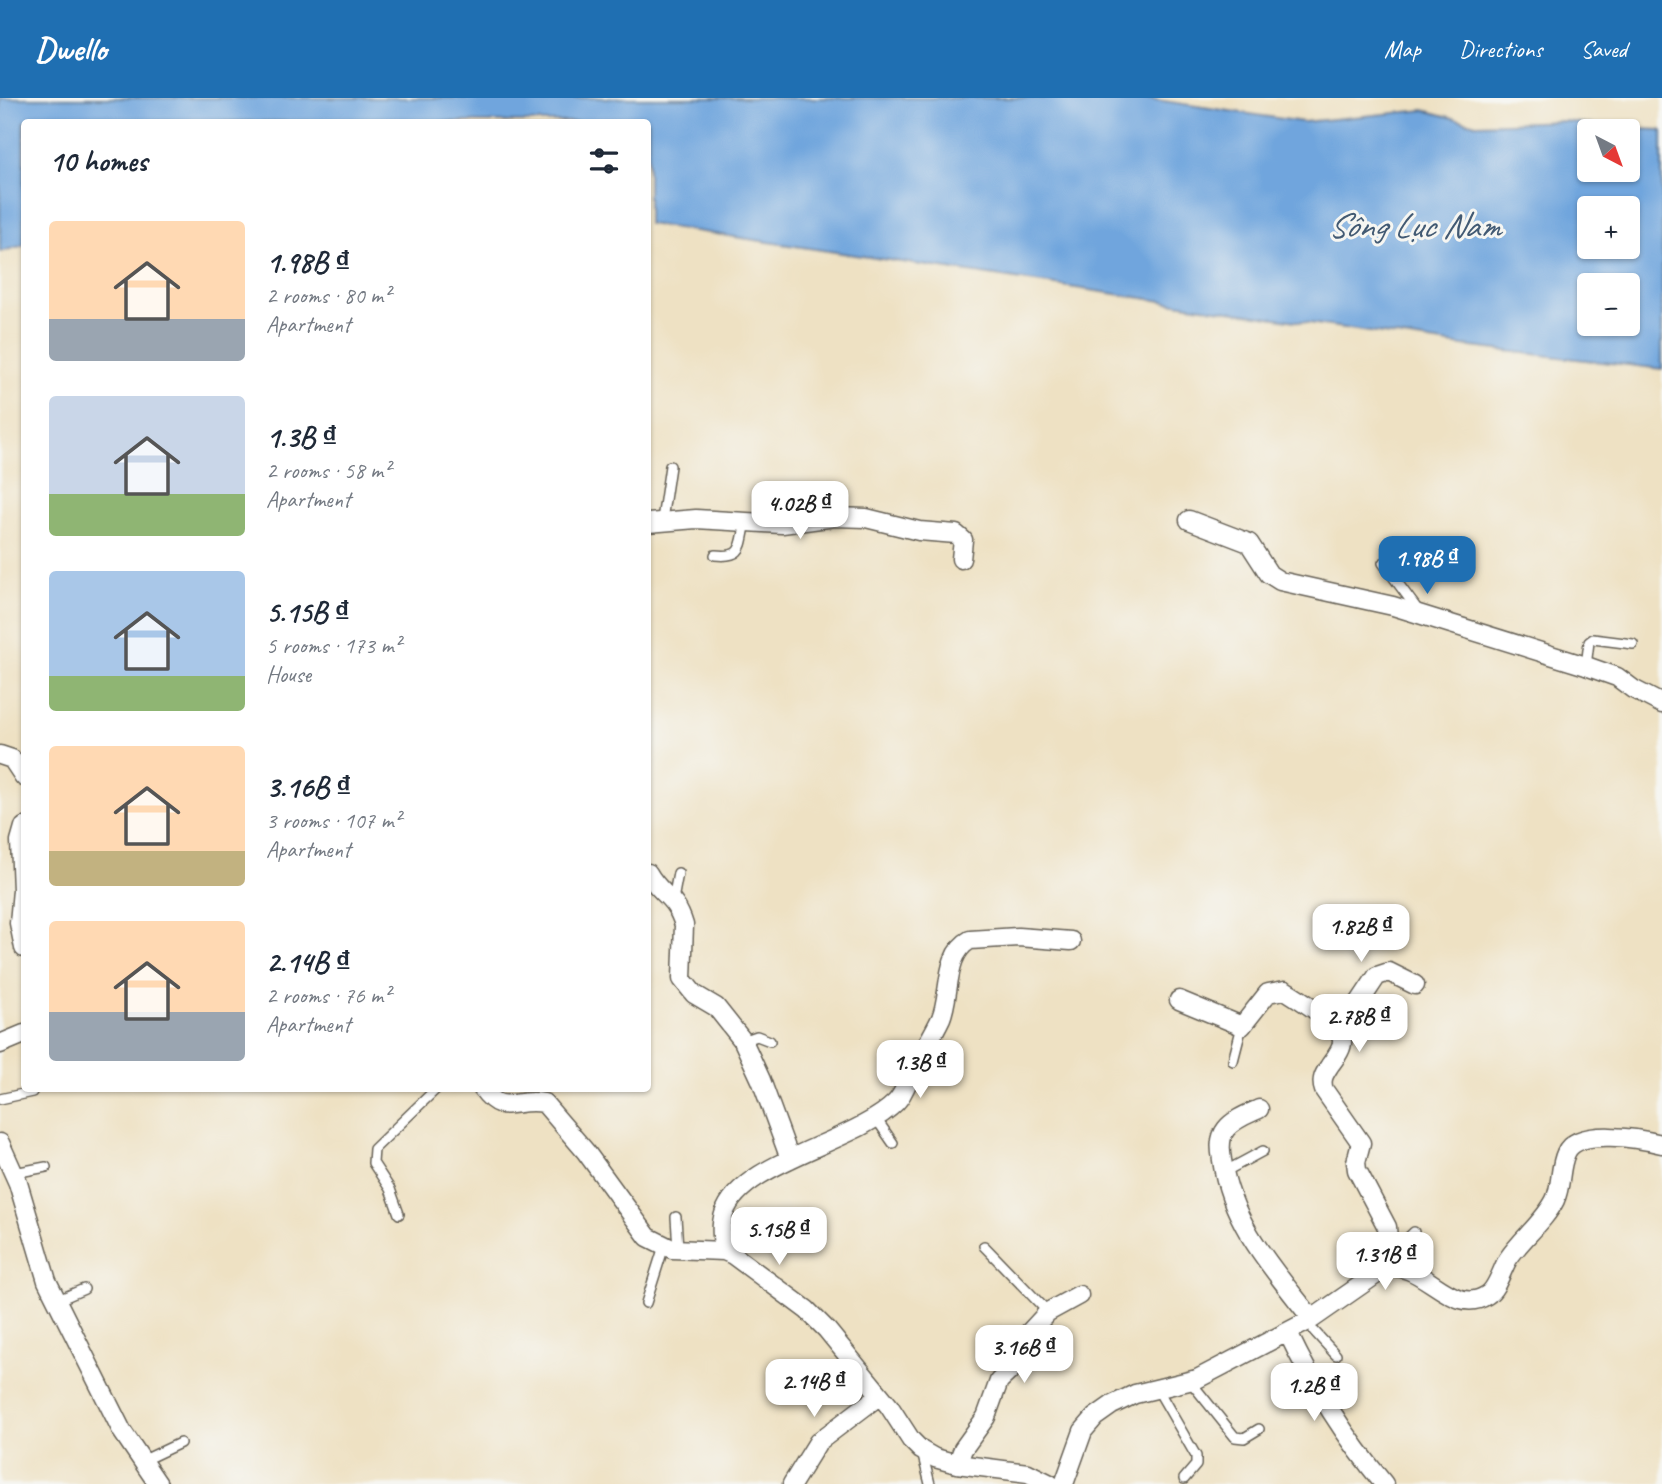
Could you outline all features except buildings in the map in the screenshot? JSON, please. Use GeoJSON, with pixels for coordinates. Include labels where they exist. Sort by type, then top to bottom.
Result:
{"type":"FeatureCollection","features":[{"type":"Feature","properties":{"kind":"street"},"geometry":{"type":"LineString","coordinates":[[655,522],[696,519],[782,524],[835,517],[866,518],[919,531],[956,534],[963,540],[961,559]]}},
{"type":"Feature","properties":{"kind":"street"},"geometry":{"type":"LineString","coordinates":[[1189,520],[1249,543],[1269,574],[1280,581],[1393,606],[1586,666],[1617,677],[1662,704]]}},
{"type":"Feature","properties":{"kind":"street"},"geometry":{"type":"LineString","coordinates":[[0,755],[12,759],[21,772]]}},
{"type":"Feature","properties":{"kind":"street"},"geometry":{"type":"LineString","coordinates":[[21,838],[21,866]]}},
{"type":"Feature","properties":{"kind":"street"},"geometry":{"type":"LineString","coordinates":[[651,876],[678,907],[684,925],[682,979],[694,994],[716,1007],[743,1041],[761,1080],[790,1159]]}},
{"type":"Feature","properties":{"kind":"street"},"geometry":{"type":"LineString","coordinates":[[21,901],[21,933]]}},
{"type":"Feature","properties":{"kind":"street"},"geometry":{"type":"LineString","coordinates":[[724,1251],[723,1216],[733,1199],[768,1170],[835,1140],[897,1102],[943,1014],[956,955],[963,944],[970,940],[1018,937],[1071,941]]}},
{"type":"Feature","properties":{"kind":"street"},"geometry":{"type":"LineString","coordinates":[[1339,1033],[1377,976],[1390,972],[1415,985]]}},
{"type":"Feature","properties":{"kind":"street"},"geometry":{"type":"LineString","coordinates":[[1179,1000],[1242,1026],[1268,993],[1285,990],[1314,1010],[1339,1033],[1341,1049],[1323,1075],[1321,1083],[1361,1143],[1356,1162],[1357,1170],[1387,1227],[1389,1262]]}},
{"type":"Feature","properties":{"kind":"street"},"geometry":{"type":"LineString","coordinates":[[0,1044],[21,1035]]}},
{"type":"Feature","properties":{"kind":"street"},"geometry":{"type":"LineString","coordinates":[[485,1092],[495,1104],[544,1102],[586,1152],[648,1237],[671,1248],[724,1251],[733,1255],[807,1310],[827,1330],[880,1395],[921,1450],[935,1458],[957,1464],[1028,1473],[1045,1479],[1050,1484]]}},
{"type":"Feature","properties":{"kind":"street"},"geometry":{"type":"LineString","coordinates":[[1259,1109],[1236,1120],[1227,1127],[1222,1136],[1224,1172],[1238,1216],[1311,1326]]}},
{"type":"Feature","properties":{"kind":"street"},"geometry":{"type":"LineString","coordinates":[[1389,1262],[1403,1266],[1449,1295],[1461,1299],[1485,1297],[1492,1292],[1508,1259],[1550,1209],[1560,1188],[1565,1154],[1569,1148],[1578,1142],[1602,1137],[1662,1144]]}},
{"type":"Feature","properties":{"kind":"street"},"geometry":{"type":"LineString","coordinates":[[0,1143],[13,1173],[47,1281],[122,1431],[158,1484]]}},
{"type":"Feature","properties":{"kind":"street"},"geometry":{"type":"LineString","coordinates":[[1064,1484],[1079,1440],[1095,1417],[1112,1405],[1135,1394],[1190,1381],[1288,1333],[1311,1326],[1389,1262]]}},
{"type":"Feature","properties":{"kind":"street"},"geometry":{"type":"LineString","coordinates":[[957,1464],[963,1449],[986,1417],[999,1381],[1015,1366],[1024,1338],[1048,1312],[1079,1295]]}},
{"type":"Feature","properties":{"kind":"street"},"geometry":{"type":"LineString","coordinates":[[1288,1333],[1324,1403],[1356,1450],[1384,1484]]}},
{"type":"Feature","properties":{"kind":"street"},"geometry":{"type":"LineString","coordinates":[[792,1484],[818,1442],[880,1395]]}},
{"type":"Feature","properties":{"kind":"lane"},"geometry":{"type":"LineString","coordinates":[[655,522],[670,466]]}},
{"type":"Feature","properties":{"kind":"lane"},"geometry":{"type":"LineString","coordinates":[[715,555],[731,557],[736,554],[746,522]]}},
{"type":"Feature","properties":{"kind":"lane"},"geometry":{"type":"LineString","coordinates":[[1383,563],[1421,614]]}},
{"type":"Feature","properties":{"kind":"lane"},"geometry":{"type":"LineString","coordinates":[[1586,666],[1589,642],[1593,639],[1633,644]]}},
{"type":"Feature","properties":{"kind":"lane"},"geometry":{"type":"LineString","coordinates":[[673,900],[678,873]]}},
{"type":"Feature","properties":{"kind":"lane"},"geometry":{"type":"LineString","coordinates":[[1233,1062],[1242,1026]]}},
{"type":"Feature","properties":{"kind":"lane"},"geometry":{"type":"LineString","coordinates":[[743,1041],[757,1036],[770,1041]]}},
{"type":"Feature","properties":{"kind":"lane"},"geometry":{"type":"LineString","coordinates":[[927,1043],[951,1050]]}},
{"type":"Feature","properties":{"kind":"lane"},"geometry":{"type":"LineString","coordinates":[[398,1214],[394,1197],[373,1163],[374,1149],[433,1092]]}},
{"type":"Feature","properties":{"kind":"lane"},"geometry":{"type":"LineString","coordinates":[[0,1099],[32,1093]]}},
{"type":"Feature","properties":{"kind":"lane"},"geometry":{"type":"LineString","coordinates":[[874,1117],[893,1143]]}},
{"type":"Feature","properties":{"kind":"lane"},"geometry":{"type":"LineString","coordinates":[[1224,1172],[1263,1151]]}},
{"type":"Feature","properties":{"kind":"lane"},"geometry":{"type":"LineString","coordinates":[[13,1173],[46,1167]]}},
{"type":"Feature","properties":{"kind":"lane"},"geometry":{"type":"LineString","coordinates":[[646,1303],[671,1248],[676,1217]]}},
{"type":"Feature","properties":{"kind":"lane"},"geometry":{"type":"LineString","coordinates":[[1389,1262],[1414,1232]]}},
{"type":"Feature","properties":{"kind":"lane"},"geometry":{"type":"LineString","coordinates":[[984,1246],[1048,1312]]}},
{"type":"Feature","properties":{"kind":"lane"},"geometry":{"type":"LineString","coordinates":[[57,1301],[84,1289]]}},
{"type":"Feature","properties":{"kind":"lane"},"geometry":{"type":"LineString","coordinates":[[1311,1326],[1336,1355]]}},
{"type":"Feature","properties":{"kind":"lane"},"geometry":{"type":"LineString","coordinates":[[1190,1381],[1235,1437],[1244,1438],[1259,1430]]}},
{"type":"Feature","properties":{"kind":"lane"},"geometry":{"type":"LineString","coordinates":[[1158,1390],[1196,1456],[1196,1465],[1184,1479]]}},
{"type":"Feature","properties":{"kind":"lane"},"geometry":{"type":"LineString","coordinates":[[142,1461],[180,1443]]}},
{"type":"Feature","properties":{"kind":"lane"},"geometry":{"type":"LineString","coordinates":[[921,1450],[930,1484]]}},
{"type":"Feature","properties":{"kind":"water","name":"Sông Lục Nam"},"geometry":{"type":"Polygon","coordinates":[[[0,98],[1144,98],[1303,122],[1424,110],[1476,124],[1577,123],[1577,182],[1640,182],[1640,129],[1662,130],[1662,369],[1463,346],[651,224],[651,119],[21,119],[21,246],[0,252],[0,98]]]}}]}
